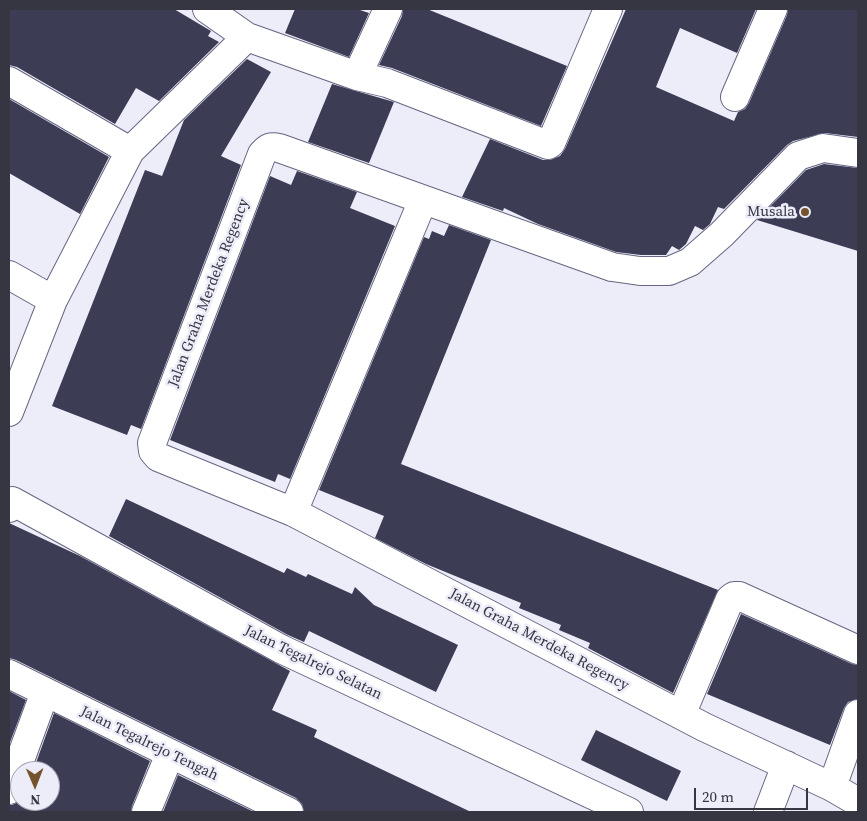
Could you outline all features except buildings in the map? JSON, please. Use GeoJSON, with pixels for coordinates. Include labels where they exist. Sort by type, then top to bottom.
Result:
{"type":"FeatureCollection","features":[{"type":"Feature","properties":{"kind":"street"},"geometry":{"type":"LineString","coordinates":[[207,9],[247,37],[357,76],[387,83],[548,145],[551,143],[608,9]]}},
{"type":"Feature","properties":{"kind":"street"},"geometry":{"type":"LineString","coordinates":[[357,76],[388,9]]}},
{"type":"Feature","properties":{"kind":"street"},"geometry":{"type":"LineString","coordinates":[[735,98],[773,9]]}},
{"type":"Feature","properties":{"kind":"street"},"geometry":{"type":"LineString","coordinates":[[9,412],[53,300],[130,151],[247,37]]}},
{"type":"Feature","properties":{"kind":"street"},"geometry":{"type":"LineString","coordinates":[[9,81],[130,151]]}},
{"type":"Feature","properties":{"kind":"street","name":"Jalan Graha Merdeka Regency"},"geometry":{"type":"LineString","coordinates":[[858,154],[823,148],[798,156],[722,234],[690,262],[669,271],[612,267],[271,146],[262,154],[152,444],[153,451],[158,457],[293,512],[704,728],[832,787],[858,802]]}},
{"type":"Feature","properties":{"kind":"street"},"geometry":{"type":"LineString","coordinates":[[293,512],[423,200]]}},
{"type":"Feature","properties":{"kind":"street"},"geometry":{"type":"LineString","coordinates":[[9,275],[53,300]]}},
{"type":"Feature","properties":{"kind":"street","name":"Jalan Tegalrejo Selatan"},"geometry":{"type":"LineString","coordinates":[[10,502],[281,649],[629,812]]}},
{"type":"Feature","properties":{"kind":"street"},"geometry":{"type":"LineString","coordinates":[[681,715],[730,599],[734,596],[739,596],[858,650]]}},
{"type":"Feature","properties":{"kind":"street","name":"Jalan Tegalrejo Tengah"},"geometry":{"type":"LineString","coordinates":[[9,674],[289,812]]}},
{"type":"Feature","properties":{"kind":"street"},"geometry":{"type":"LineString","coordinates":[[9,790],[45,692]]}},
{"type":"Feature","properties":{"kind":"street"},"geometry":{"type":"LineString","coordinates":[[832,787],[858,714]]}},
{"type":"Feature","properties":{"kind":"street"},"geometry":{"type":"LineString","coordinates":[[146,812],[170,754]]}},
{"type":"Feature","properties":{"kind":"street"},"geometry":{"type":"LineString","coordinates":[[768,812],[786,765]]}},
{"type":"Feature","properties":{"kind":"place","name":"Musala"},"geometry":{"type":"Point","coordinates":[805,212]}}]}
